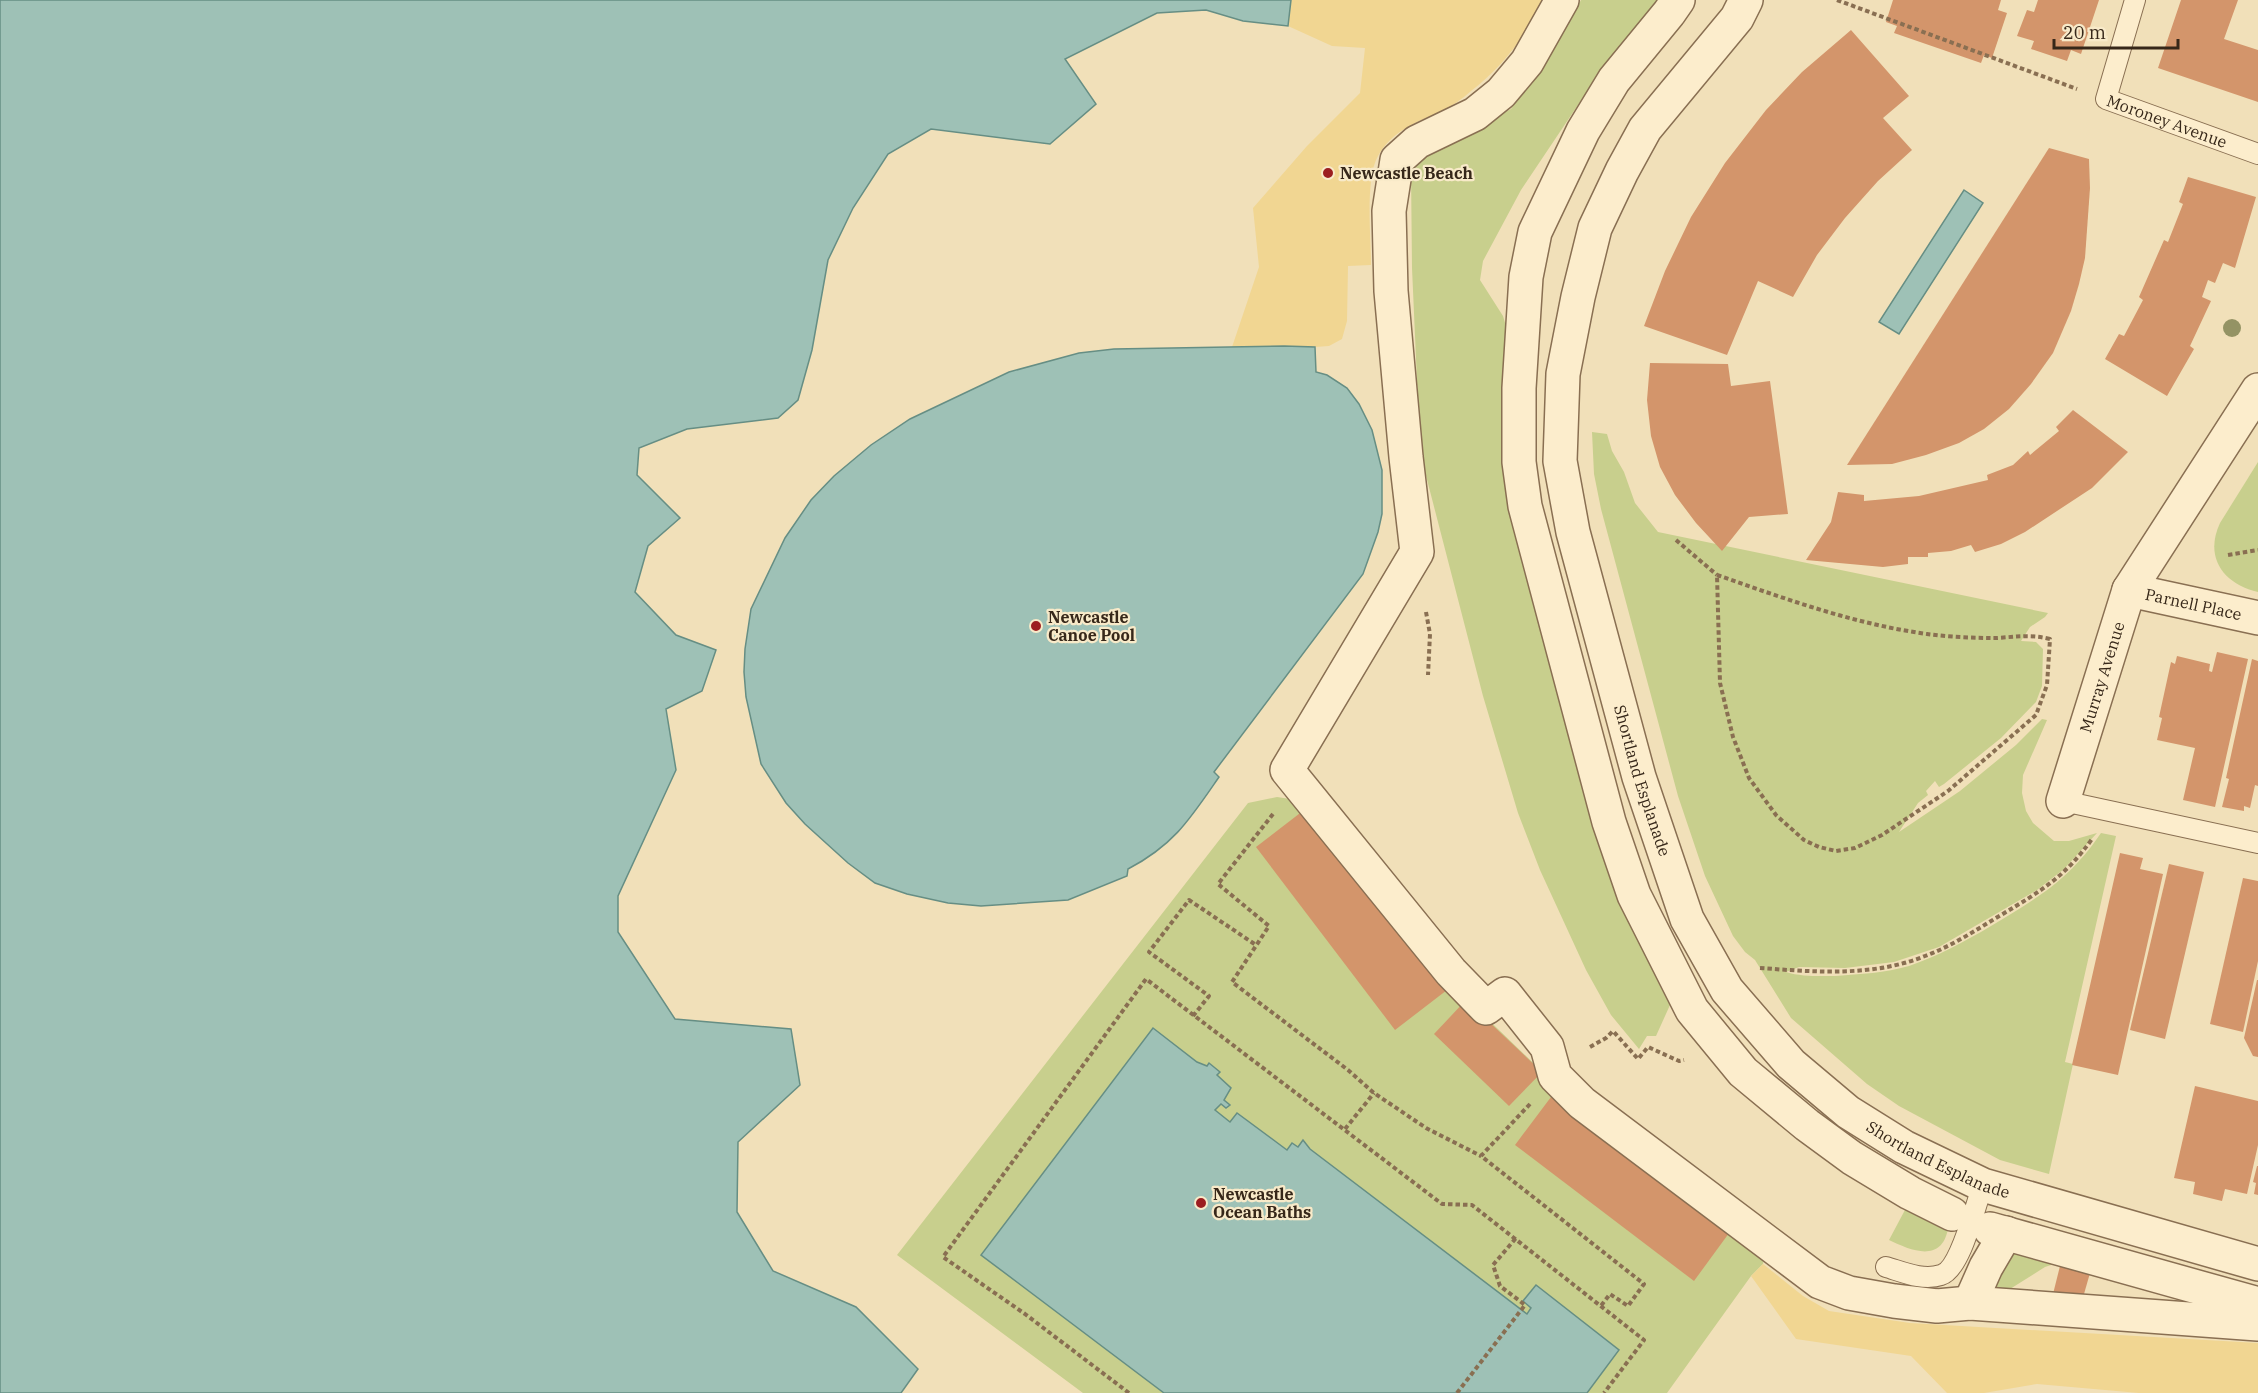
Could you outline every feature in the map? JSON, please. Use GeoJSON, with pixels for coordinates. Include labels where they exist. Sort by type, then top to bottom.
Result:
{"type":"FeatureCollection","features":[{"type":"Feature","properties":{"kind":"street"},"geometry":{"type":"LineString","coordinates":[[1562,0],[1527,62],[1501,93],[1475,114],[1417,142],[1397,160],[1389,211],[1391,291],[1417,552],[1287,770],[1451,972],[1486,1008],[1505,994],[1547,1047],[1555,1076],[1582,1103],[1821,1282],[1849,1293],[1937,1306],[1970,1303],[2258,1324]]}},
{"type":"Feature","properties":{"kind":"street"},"geometry":{"type":"LineString","coordinates":[[1678,0],[1614,80],[1583,131],[1535,232],[1526,277],[1519,388],[1519,462],[1525,506],[1609,822],[1635,895],[1692,1010],[1743,1072],[1807,1125],[1869,1169],[1952,1214]]}},
{"type":"Feature","properties":{"kind":"street","name":"Shortland Esplanade"},"geometry":{"type":"LineString","coordinates":[[1746,0],[1737,18],[1646,129],[1622,171],[1595,228],[1578,297],[1563,374],[1560,461],[1567,505],[1633,755],[1659,840],[1687,919],[1727,990],[1791,1064],[1848,1112],[1904,1147],[1983,1185],[2258,1264]]}},
{"type":"Feature","properties":{"kind":"street","name":"Murray Avenue"},"geometry":{"type":"LineString","coordinates":[[2063,801],[2130,590],[2258,390]]}},
{"type":"Feature","properties":{"kind":"street","name":"Parnell Place"},"geometry":{"type":"LineString","coordinates":[[2130,590],[2258,618]]}},
{"type":"Feature","properties":{"kind":"street"},"geometry":{"type":"LineString","coordinates":[[1970,1303],[1986,1267],[1998,1231],[2258,1304]]}},
{"type":"Feature","properties":{"kind":"lane","name":"Moroney Avenue"},"geometry":{"type":"LineString","coordinates":[[2135,0],[2106,99],[2258,154]]}},
{"type":"Feature","properties":{"kind":"lane","name":"Murray Avenue"},"geometry":{"type":"LineString","coordinates":[[2063,801],[2258,843]]}},
{"type":"Feature","properties":{"kind":"lane"},"geometry":{"type":"LineString","coordinates":[[1886,1267],[1912,1275],[1931,1277],[1942,1275],[1951,1268],[1963,1243],[1983,1185]]}},
{"type":"Feature","properties":{"kind":"path"},"geometry":{"type":"LineString","coordinates":[[1837,0],[2106,99]]}},
{"type":"Feature","properties":{"kind":"path"},"geometry":{"type":"LineString","coordinates":[[1677,540],[1717,575],[1817,610],[1872,625],[1930,635],[1996,638],[2036,635],[2050,639],[2047,685],[2036,716],[1948,791],[1882,835],[1855,848],[1836,851],[1819,847],[1804,840],[1776,815],[1749,778],[1733,737],[1720,683],[1717,575]]}},
{"type":"Feature","properties":{"kind":"path"},"geometry":{"type":"LineString","coordinates":[[2228,555],[2258,550]]}},
{"type":"Feature","properties":{"kind":"path"},"geometry":{"type":"LineString","coordinates":[[1428,675],[1430,634]]}},
{"type":"Feature","properties":{"kind":"path"},"geometry":{"type":"LineString","coordinates":[[1297,783],[1218,884],[1269,926],[1232,982],[1348,1070],[1374,1093],[1426,1128],[1481,1156],[1644,1284],[1628,1306],[1610,1294],[1600,1307]]}},
{"type":"Feature","properties":{"kind":"path"},"geometry":{"type":"LineString","coordinates":[[1759,968],[1798,971],[1862,970],[1904,963],[1941,949],[2035,895],[2057,879],[2078,859],[2097,832],[2104,811]]}},
{"type":"Feature","properties":{"kind":"path"},"geometry":{"type":"LineString","coordinates":[[1193,1016],[1209,996],[1149,952],[1188,900],[1256,945]]}},
{"type":"Feature","properties":{"kind":"path"},"geometry":{"type":"LineString","coordinates":[[1129,1393],[1025,1314],[944,1257],[1146,979],[1442,1204],[1472,1205],[1644,1340],[1604,1393]]}},
{"type":"Feature","properties":{"kind":"path"},"geometry":{"type":"LineString","coordinates":[[1590,1047],[1606,1038],[1612,1031],[1638,1059],[1648,1047],[1679,1061]]}},
{"type":"Feature","properties":{"kind":"path"},"geometry":{"type":"LineString","coordinates":[[1481,1156],[1555,1076]]}},
{"type":"Feature","properties":{"kind":"path"},"geometry":{"type":"LineString","coordinates":[[1345,1129],[1374,1093]]}},
{"type":"Feature","properties":{"kind":"path"},"geometry":{"type":"LineString","coordinates":[[1457,1393],[1525,1305],[1500,1286],[1493,1264],[1516,1238]]}},
{"type":"Feature","properties":{"kind":"green space"},"geometry":{"type":"Polygon","coordinates":[[[1581,0],[1660,0],[1592,84],[1521,190],[1483,261],[1480,280],[1503,316],[1506,326],[1501,412],[1503,463],[1522,564],[1600,837],[1632,922],[1670,1005],[1656,1036],[1647,1036],[1639,1049],[1611,1015],[1586,970],[1540,870],[1518,813],[1483,696],[1424,468],[1419,426],[1412,268],[1411,172],[1424,153],[1511,109],[1553,51],[1581,0]]]}},
{"type":"Feature","properties":{"kind":"green space"},"geometry":{"type":"Polygon","coordinates":[[[1592,432],[1607,434],[1635,503],[1658,532],[2048,613],[2030,627],[2021,641],[2036,642],[2043,649],[2042,686],[2036,702],[2001,738],[1944,784],[1939,787],[1935,781],[1926,791],[1928,795],[1918,803],[1899,832],[1960,791],[2016,745],[2042,719],[2047,720],[2023,775],[2022,793],[2026,811],[2033,823],[2054,841],[2069,841],[2097,833],[2064,869],[2037,890],[1939,947],[1894,962],[1845,968],[1799,967],[1786,972],[1817,976],[1863,974],[1909,966],[1930,958],[1981,932],[2052,886],[2077,863],[2101,833],[2116,836],[2065,1062],[2073,1064],[2049,1174],[2000,1160],[1899,1106],[1867,1084],[1791,1018],[1755,960],[1745,952],[1733,936],[1705,876],[1678,796],[1601,509],[1594,474],[1592,432]]]}},
{"type":"Feature","properties":{"kind":"green space"},"geometry":{"type":"Polygon","coordinates":[[[2258,462],[2258,592],[2235,583],[2226,576],[2216,558],[2214,547],[2220,523],[2258,462]]]}},
{"type":"Feature","properties":{"kind":"green space"},"geometry":{"type":"Polygon","coordinates":[[[1277,797],[1297,800],[1444,977],[1552,1081],[1764,1257],[1763,1264],[1751,1276],[1667,1393],[1083,1393],[897,1255],[1248,803],[1277,797]]]}},
{"type":"Feature","properties":{"kind":"green space"},"geometry":{"type":"Polygon","coordinates":[[[1906,1208],[1948,1229],[1939,1247],[1924,1251],[1915,1250],[1889,1240],[1906,1208]]]}},
{"type":"Feature","properties":{"kind":"green space"},"geometry":{"type":"Polygon","coordinates":[[[2008,1252],[2054,1264],[2045,1267],[2002,1294],[1994,1283],[2008,1252]]]}},
{"type":"Feature","properties":{"kind":"sand","name":"Newcastle Beach"},"geometry":{"type":"Polygon","coordinates":[[[1291,0],[1546,0],[1513,49],[1494,71],[1452,105],[1397,134],[1378,156],[1371,178],[1370,193],[1371,265],[1348,266],[1347,321],[1342,339],[1329,346],[1232,347],[1259,267],[1253,208],[1307,146],[1360,93],[1365,48],[1332,46],[1288,26],[1291,0]]]}},
{"type":"Feature","properties":{"kind":"sand"},"geometry":{"type":"Polygon","coordinates":[[[1763,1264],[1803,1296],[1829,1311],[1910,1323],[2258,1343],[2258,1393],[2139,1393],[2037,1384],[1984,1393],[1947,1393],[1911,1356],[1796,1339],[1751,1276],[1763,1264]]]}},
{"type":"Feature","properties":{"kind":"water"},"geometry":{"type":"Polygon","coordinates":[[[0,0],[1291,0],[1288,26],[1243,21],[1206,10],[1157,13],[1065,59],[1096,104],[1050,144],[931,129],[888,154],[853,208],[828,260],[812,350],[798,400],[778,418],[687,429],[639,448],[637,475],[680,518],[648,546],[635,592],[676,635],[716,650],[702,691],[666,709],[676,770],[618,896],[618,932],[675,1019],[791,1029],[800,1085],[738,1142],[737,1212],[773,1271],[856,1307],[918,1369],[901,1393],[0,1393],[0,0]]]}},
{"type":"Feature","properties":{"kind":"water"},"geometry":{"type":"Polygon","coordinates":[[[1964,190],[1983,203],[1899,334],[1879,322],[1964,190]]]}},
{"type":"Feature","properties":{"kind":"water","name":"Newcastle Canoe Pool"},"geometry":{"type":"Polygon","coordinates":[[[1315,347],[1316,372],[1327,375],[1347,388],[1359,404],[1372,430],[1382,470],[1382,514],[1363,574],[1214,772],[1219,777],[1180,830],[1158,850],[1128,869],[1127,876],[1068,900],[981,906],[948,903],[907,894],[875,883],[848,863],[805,824],[786,803],[761,764],[746,697],[745,649],[751,609],[785,538],[811,500],[834,476],[871,445],[910,419],[1009,372],[1079,353],[1114,349],[1315,347]]]}},
{"type":"Feature","properties":{"kind":"water","name":"Newcastle Ocean Baths"},"geometry":{"type":"Polygon","coordinates":[[[1153,1028],[1197,1062],[1207,1066],[1209,1063],[1220,1072],[1217,1075],[1231,1088],[1224,1100],[1230,1105],[1226,1108],[1221,1104],[1215,1110],[1230,1122],[1237,1113],[1287,1150],[1292,1143],[1298,1147],[1303,1140],[1310,1149],[1527,1314],[1531,1308],[1523,1301],[1536,1285],[1619,1350],[1587,1393],[1164,1393],[981,1255],[1153,1028]]]}},
{"type":"Feature","properties":{"kind":"building"},"geometry":{"type":"Polygon","coordinates":[[[1893,0],[2001,0],[1998,10],[2007,13],[1992,58],[1984,55],[1981,63],[1894,33],[1897,26],[1886,22],[1893,0]]]}},
{"type":"Feature","properties":{"kind":"building"},"geometry":{"type":"Polygon","coordinates":[[[2038,0],[2099,0],[2081,54],[2071,50],[2067,61],[2031,49],[2034,41],[2017,36],[2027,10],[2034,12],[2038,0]]]}},
{"type":"Feature","properties":{"kind":"building"},"geometry":{"type":"Polygon","coordinates":[[[2181,0],[2238,0],[2224,39],[2258,50],[2258,102],[2158,68],[2181,0]]]}},
{"type":"Feature","properties":{"kind":"building"},"geometry":{"type":"Polygon","coordinates":[[[1851,30],[1909,96],[1883,118],[1912,150],[1878,181],[1845,218],[1817,255],[1793,297],[1758,281],[1727,355],[1644,326],[1665,271],[1691,217],[1725,163],[1766,110],[1802,72],[1851,30]]]}},
{"type":"Feature","properties":{"kind":"building"},"geometry":{"type":"Polygon","coordinates":[[[2049,148],[2089,159],[2090,188],[2085,258],[2071,311],[2053,353],[2031,384],[2009,409],[1984,429],[1959,443],[1892,464],[1847,465],[2049,148]]]}},
{"type":"Feature","properties":{"kind":"building"},"geometry":{"type":"Polygon","coordinates":[[[2188,177],[2256,197],[2235,268],[2223,263],[2215,283],[2208,280],[2202,297],[2211,301],[2190,346],[2194,349],[2167,396],[2105,359],[2119,334],[2124,336],[2143,300],[2139,297],[2164,240],[2168,242],[2183,204],[2179,202],[2188,177]]]}},
{"type":"Feature","properties":{"kind":"building"},"geometry":{"type":"Polygon","coordinates":[[[1650,363],[1728,364],[1731,386],[1770,381],[1788,514],[1749,517],[1722,551],[1696,523],[1675,495],[1660,467],[1651,436],[1647,400],[1650,363]]]}},
{"type":"Feature","properties":{"kind":"building"},"geometry":{"type":"Polygon","coordinates":[[[2073,410],[2128,452],[2092,488],[2025,532],[2001,544],[1975,552],[1971,545],[1951,551],[1928,553],[1928,557],[1908,557],[1908,564],[1883,567],[1806,560],[1831,522],[1838,492],[1864,495],[1864,501],[1919,496],[1988,480],[1987,475],[2013,465],[2028,451],[2030,455],[2059,431],[2056,427],[2073,410]]]}},
{"type":"Feature","properties":{"kind":"building"},"geometry":{"type":"Polygon","coordinates":[[[2217,652],[2248,659],[2215,807],[2183,800],[2195,748],[2157,740],[2162,718],[2159,717],[2171,662],[2175,664],[2177,656],[2210,664],[2209,671],[2212,672],[2217,652]]]}},
{"type":"Feature","properties":{"kind":"building"},"geometry":{"type":"Polygon","coordinates":[[[2252,659],[2258,661],[2258,786],[2255,785],[2250,808],[2244,806],[2244,811],[2222,807],[2229,779],[2226,778],[2252,659]]]}},
{"type":"Feature","properties":{"kind":"building"},"geometry":{"type":"Polygon","coordinates":[[[1308,807],[1447,990],[1395,1030],[1256,847],[1308,807]]]}},
{"type":"Feature","properties":{"kind":"building"},"geometry":{"type":"Polygon","coordinates":[[[2120,853],[2143,858],[2140,869],[2163,874],[2118,1075],[2072,1065],[2120,853]]]}},
{"type":"Feature","properties":{"kind":"building"},"geometry":{"type":"Polygon","coordinates":[[[2169,864],[2204,872],[2165,1039],[2130,1030],[2169,864]]]}},
{"type":"Feature","properties":{"kind":"building"},"geometry":{"type":"Polygon","coordinates":[[[2243,878],[2258,881],[2258,961],[2243,1032],[2210,1024],[2243,878]]]}},
{"type":"Feature","properties":{"kind":"building"},"geometry":{"type":"Polygon","coordinates":[[[2257,980],[2258,1057],[2253,1056],[2244,1038],[2257,980]]]}},
{"type":"Feature","properties":{"kind":"building"},"geometry":{"type":"Polygon","coordinates":[[[1466,1000],[1542,1072],[1509,1106],[1434,1034],[1466,1000]]]}},
{"type":"Feature","properties":{"kind":"building"},"geometry":{"type":"Polygon","coordinates":[[[2195,1086],[2258,1101],[2258,1145],[2247,1194],[2225,1189],[2222,1201],[2193,1194],[2195,1182],[2174,1178],[2195,1086]]]}},
{"type":"Feature","properties":{"kind":"building"},"geometry":{"type":"Polygon","coordinates":[[[1554,1093],[1732,1229],[1694,1281],[1515,1145],[1554,1093]]]}},
{"type":"Feature","properties":{"kind":"building"},"geometry":{"type":"Polygon","coordinates":[[[2257,1166],[2258,1195],[2254,1194],[2256,1183],[2253,1182],[2257,1166]]]}},
{"type":"Feature","properties":{"kind":"building"},"geometry":{"type":"Polygon","coordinates":[[[2060,1266],[2090,1273],[2082,1301],[2053,1294],[2060,1266]]]}},
{"type":"Feature","properties":{"kind":"place","name":"Newcastle Beach"},"geometry":{"type":"Point","coordinates":[1328,173]}},
{"type":"Feature","properties":{"kind":"place","name":"Newcastle Canoe Pool"},"geometry":{"type":"Point","coordinates":[1036,626]}},
{"type":"Feature","properties":{"kind":"place","name":"Newcastle Ocean Baths"},"geometry":{"type":"Point","coordinates":[1201,1203]}}]}
